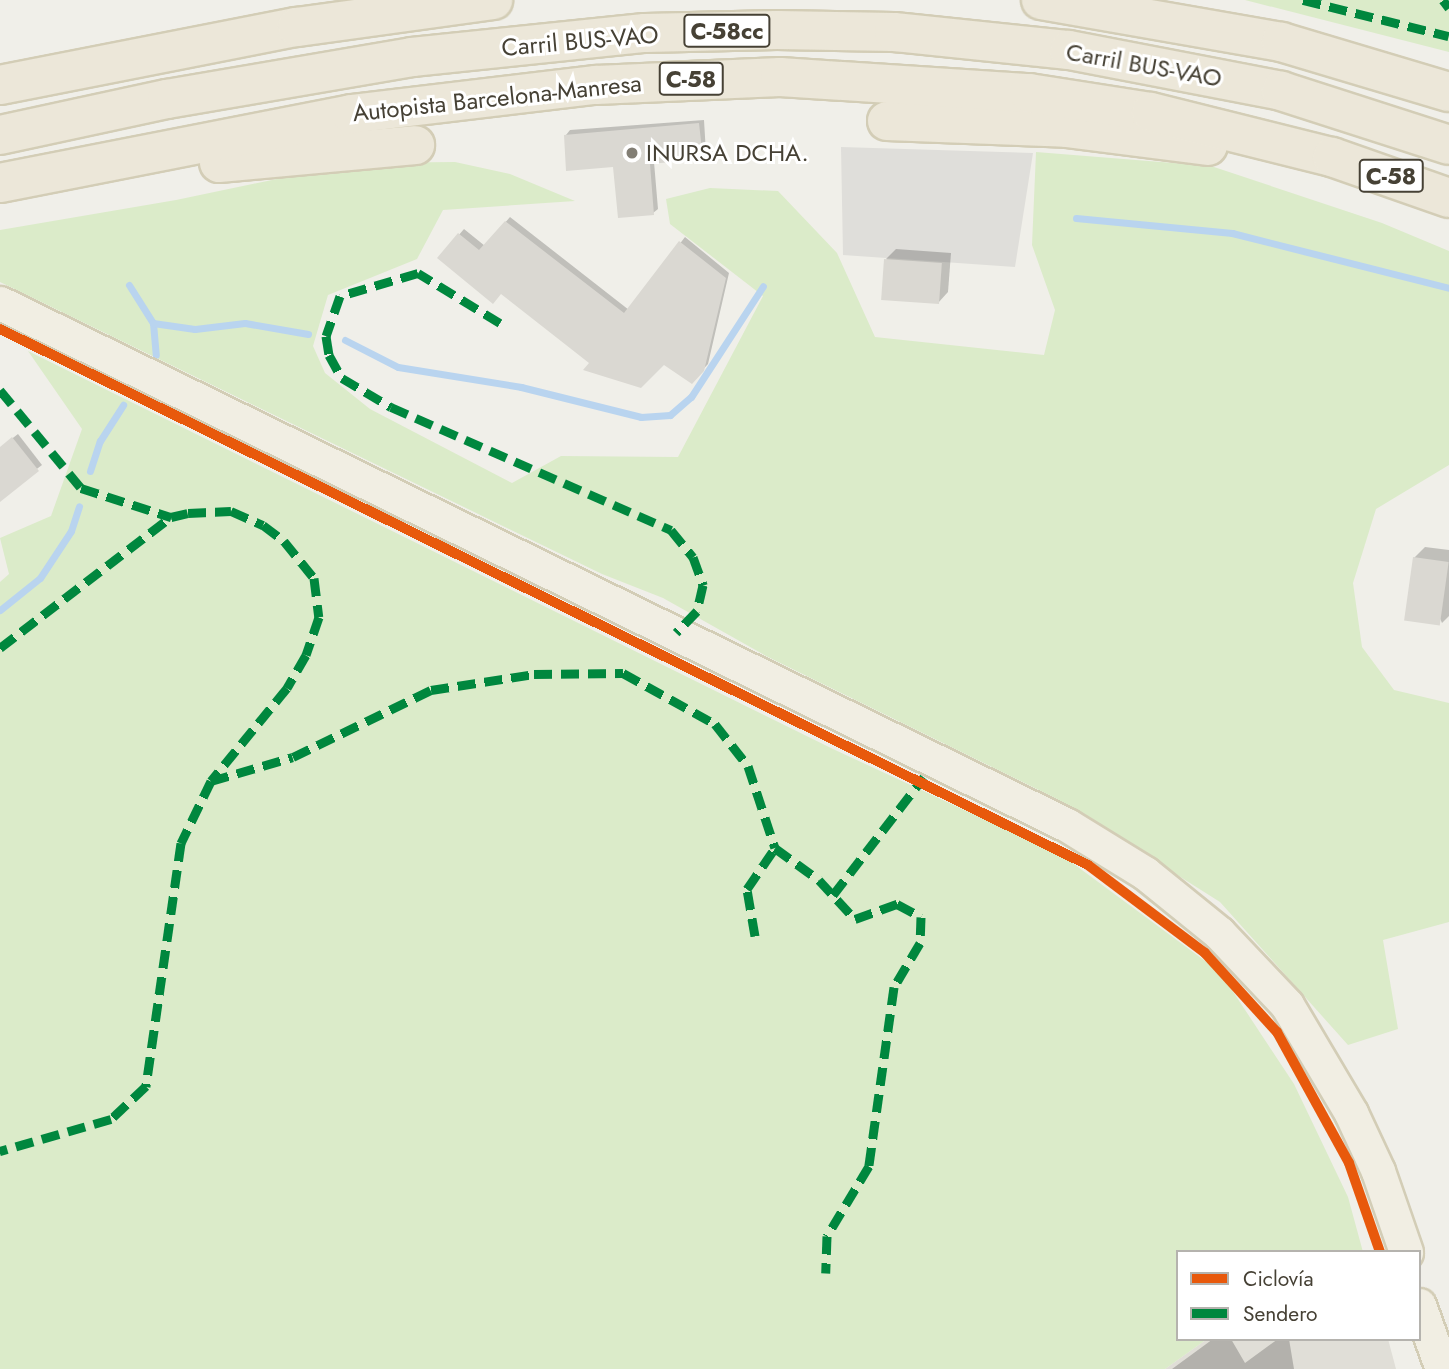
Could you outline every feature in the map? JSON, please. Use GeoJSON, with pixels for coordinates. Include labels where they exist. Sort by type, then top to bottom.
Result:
{"type":"FeatureCollection","features":[{"type":"Feature","properties":{"kind":"highway"},"geometry":{"type":"LineString","coordinates":[[0,85],[296,27],[493,0]]}},
{"type":"Feature","properties":{"kind":"highway"},"geometry":{"type":"LineString","coordinates":[[1041,0],[1281,42],[1449,92]]}},
{"type":"Feature","properties":{"kind":"highway","name":"Carril BUS-VAO"},"geometry":{"type":"LineString","coordinates":[[0,135],[167,99],[412,57],[645,33],[777,30],[894,32],[1069,50],[1281,91],[1449,145]]}},
{"type":"Feature","properties":{"kind":"highway","name":"Autopista Barcelona-Manresa"},"geometry":{"type":"LineString","coordinates":[[0,183],[392,108],[596,85],[744,78],[893,81],[1029,93],[1151,112],[1332,157],[1449,198]]}},
{"type":"Feature","properties":{"kind":"highway"},"geometry":{"type":"LineString","coordinates":[[887,121],[1066,128],[1144,140],[1332,157]]}},
{"type":"Feature","properties":{"kind":"highway"},"geometry":{"type":"LineString","coordinates":[[50,172],[212,164],[415,145]]}},
{"type":"Feature","properties":{"kind":"main road"},"geometry":{"type":"LineString","coordinates":[[0,303],[1055,819],[1145,873],[1219,933],[1287,1005],[1351,1113],[1378,1171],[1405,1250]]}},
{"type":"Feature","properties":{"kind":"main road"},"geometry":{"type":"LineString","coordinates":[[1421,1317],[1427,1354],[1441,1369]]}},
{"type":"Feature","properties":{"kind":"shaded area"},"geometry":{"type":"Polygon","coordinates":[[[841,147],[1033,153],[1015,267],[843,255],[841,147]]]}},
{"type":"Feature","properties":{"kind":"shaded area"},"geometry":{"type":"Polygon","coordinates":[[[1204,1341],[1389,1341],[1396,1369],[1165,1369],[1204,1341]]]}},
{"type":"Feature","properties":{"kind":"green space"},"geometry":{"type":"Polygon","coordinates":[[[1245,0],[1449,0],[1449,52],[1245,0]]]}},
{"type":"Feature","properties":{"kind":"green space"},"geometry":{"type":"Polygon","coordinates":[[[1036,152],[1211,166],[1382,223],[1449,251],[1449,465],[1376,509],[1353,583],[1362,647],[1394,690],[1449,703],[1449,922],[1383,940],[1398,1029],[1348,1045],[1220,902],[1057,799],[766,656],[663,598],[602,574],[0,282],[0,230],[176,200],[354,163],[455,162],[510,174],[575,201],[443,210],[417,259],[328,295],[313,346],[325,373],[370,409],[512,483],[561,456],[678,457],[763,296],[670,224],[666,199],[710,188],[778,191],[837,253],[875,337],[1044,355],[1055,310],[1032,245],[1036,152]]]}},
{"type":"Feature","properties":{"kind":"green space"},"geometry":{"type":"Polygon","coordinates":[[[28,351],[833,749],[1063,856],[1220,972],[1294,1084],[1348,1197],[1362,1250],[1176,1250],[1176,1341],[1204,1341],[1165,1369],[0,1369],[0,582],[9,574],[0,538],[51,516],[82,429],[28,351]]]}},
{"type":"Feature","properties":{"kind":"building"},"geometry":{"type":"Polygon","coordinates":[[[699,123],[703,159],[650,164],[654,215],[618,218],[613,167],[566,171],[564,135],[699,123]]]}},
{"type":"Feature","properties":{"kind":"building"},"geometry":{"type":"Polygon","coordinates":[[[505,221],[624,313],[679,241],[726,278],[704,371],[692,384],[664,365],[641,388],[583,370],[589,363],[501,294],[493,304],[437,258],[458,233],[479,250],[505,221]]]}},
{"type":"Feature","properties":{"kind":"building"},"geometry":{"type":"Polygon","coordinates":[[[884,259],[942,263],[939,304],[881,300],[884,259]]]}},
{"type":"Feature","properties":{"kind":"building"},"geometry":{"type":"Polygon","coordinates":[[[12,437],[39,471],[0,502],[0,447],[12,437]]]}},
{"type":"Feature","properties":{"kind":"building"},"geometry":{"type":"Polygon","coordinates":[[[1413,557],[1449,562],[1440,625],[1404,620],[1413,557]]]}},
{"type":"Feature","properties":{"kind":"waterway"},"geometry":{"type":"LineString","coordinates":[[1076,218],[1232,233],[1449,288]]}},
{"type":"Feature","properties":{"kind":"waterway"},"geometry":{"type":"LineString","coordinates":[[129,285],[153,323],[156,355]]}},
{"type":"Feature","properties":{"kind":"waterway"},"geometry":{"type":"LineString","coordinates":[[345,340],[398,367],[521,387],[641,417],[670,415],[691,397],[763,286]]}},
{"type":"Feature","properties":{"kind":"waterway"},"geometry":{"type":"LineString","coordinates":[[153,323],[195,329],[245,323],[308,334]]}},
{"type":"Feature","properties":{"kind":"waterway"},"geometry":{"type":"LineString","coordinates":[[90,471],[100,441],[123,405]]}},
{"type":"Feature","properties":{"kind":"waterway"},"geometry":{"type":"LineString","coordinates":[[0,610],[40,578],[71,531],[79,506]]}},
{"type":"Feature","properties":{"kind":"marked path"},"geometry":{"type":"LineString","coordinates":[[1303,0],[1449,36]]}},
{"type":"Feature","properties":{"kind":"marked path"},"geometry":{"type":"LineString","coordinates":[[1443,0],[1449,8]]}},
{"type":"Feature","properties":{"kind":"marked path"},"geometry":{"type":"LineString","coordinates":[[500,323],[418,273],[340,296],[326,336],[329,355],[342,378],[391,407],[671,530],[693,557],[703,585],[697,611],[676,633]]}},
{"type":"Feature","properties":{"kind":"marked path"},"geometry":{"type":"LineString","coordinates":[[0,390],[81,488],[171,517]]}},
{"type":"Feature","properties":{"kind":"marked path"},"geometry":{"type":"LineString","coordinates":[[0,648],[171,517],[188,513],[231,511],[263,525],[284,541],[314,578],[319,617],[306,655],[287,688],[211,781],[181,843],[146,1086],[111,1119],[0,1151]]}},
{"type":"Feature","properties":{"kind":"marked path"},"geometry":{"type":"LineString","coordinates":[[211,781],[293,757],[431,690],[534,674],[623,673],[715,724],[748,766],[775,848],[819,880],[855,919],[897,904],[921,917],[920,943],[894,987],[869,1166],[827,1236],[826,1273]]}},
{"type":"Feature","properties":{"kind":"marked path"},"geometry":{"type":"LineString","coordinates":[[833,895],[924,777]]}},
{"type":"Feature","properties":{"kind":"marked path"},"geometry":{"type":"LineString","coordinates":[[755,936],[747,889],[775,848]]}},
{"type":"Feature","properties":{"kind":"cycle path"},"geometry":{"type":"LineString","coordinates":[[0,329],[1088,865],[1205,953],[1277,1032],[1349,1163],[1379,1250]]}},
{"type":"Feature","properties":{"kind":"place","name":"INURSA DCHA."},"geometry":{"type":"Point","coordinates":[632,153]}}]}
